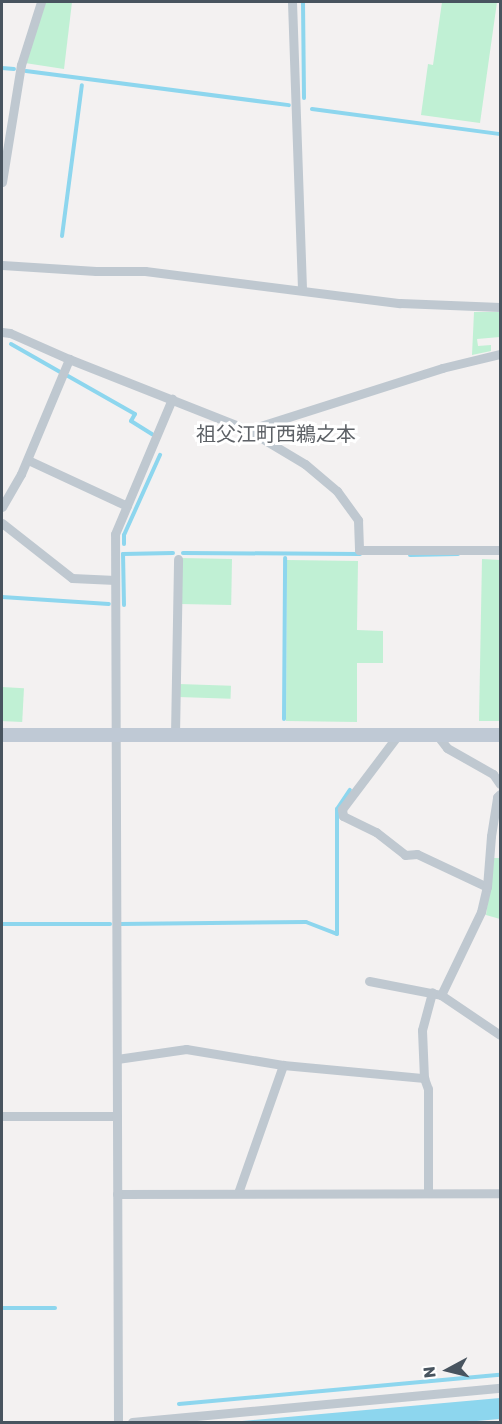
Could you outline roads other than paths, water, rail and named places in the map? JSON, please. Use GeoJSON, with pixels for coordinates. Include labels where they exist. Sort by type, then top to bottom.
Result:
{"type":"FeatureCollection","features":[{"type":"Feature","properties":{"kind":"street"},"geometry":{"type":"LineString","coordinates":[[2,182],[21,65],[41,2]]}},
{"type":"Feature","properties":{"kind":"street"},"geometry":{"type":"LineString","coordinates":[[292,2],[302,289]]}},
{"type":"Feature","properties":{"kind":"street"},"geometry":{"type":"LineString","coordinates":[[2,265],[96,271],[145,271],[400,303],[501,307]]}},
{"type":"Feature","properties":{"kind":"street"},"geometry":{"type":"LineString","coordinates":[[2,332],[10,333],[69,359],[248,430],[305,464],[337,491],[358,520],[359,550],[501,550]]}},
{"type":"Feature","properties":{"kind":"street"},"geometry":{"type":"LineString","coordinates":[[248,430],[442,368],[501,354]]}},
{"type":"Feature","properties":{"kind":"street"},"geometry":{"type":"LineString","coordinates":[[2,507],[28,460],[69,359]]}},
{"type":"Feature","properties":{"kind":"street"},"geometry":{"type":"LineString","coordinates":[[118,1422],[115,534],[172,399]]}},
{"type":"Feature","properties":{"kind":"street"},"geometry":{"type":"LineString","coordinates":[[28,460],[127,506]]}},
{"type":"Feature","properties":{"kind":"street"},"geometry":{"type":"LineString","coordinates":[[2,523],[72,578],[116,580]]}},
{"type":"Feature","properties":{"kind":"street"},"geometry":{"type":"LineString","coordinates":[[176,735],[178,559]]}},
{"type":"Feature","properties":{"kind":"street"},"geometry":{"type":"LineString","coordinates":[[2,735],[501,735]]}},
{"type":"Feature","properties":{"kind":"street"},"geometry":{"type":"LineString","coordinates":[[398,735],[342,809],[342,816],[375,832],[405,855],[417,854],[487,887]]}},
{"type":"Feature","properties":{"kind":"street"},"geometry":{"type":"LineString","coordinates":[[437,735],[447,748],[493,774],[501,784]]}},
{"type":"Feature","properties":{"kind":"street"},"geometry":{"type":"LineString","coordinates":[[428,1193],[428,1089],[424,1078],[422,1030],[437,994],[481,912],[487,887],[490,836],[497,797],[501,794]]}},
{"type":"Feature","properties":{"kind":"street"},"geometry":{"type":"LineString","coordinates":[[369,981],[437,994],[501,1035]]}},
{"type":"Feature","properties":{"kind":"street"},"geometry":{"type":"LineString","coordinates":[[117,1059],[186,1049],[283,1065],[424,1078]]}},
{"type":"Feature","properties":{"kind":"street"},"geometry":{"type":"LineString","coordinates":[[238,1193],[283,1065]]}},
{"type":"Feature","properties":{"kind":"street"},"geometry":{"type":"LineString","coordinates":[[2,1116],[117,1116]]}},
{"type":"Feature","properties":{"kind":"street"},"geometry":{"type":"LineString","coordinates":[[117,1194],[501,1193]]}},
{"type":"Feature","properties":{"kind":"street"},"geometry":{"type":"LineString","coordinates":[[132,1422],[501,1388]]}},
{"type":"Feature","properties":{"kind":"water"},"geometry":{"type":"Polygon","coordinates":[[[500,1398],[500,1419],[465,1422],[231,1422],[500,1398]]]}},
{"type":"Feature","properties":{"kind":"waterway"},"geometry":{"type":"LineString","coordinates":[[303,2],[304,98]]}},
{"type":"Feature","properties":{"kind":"waterway"},"geometry":{"type":"LineString","coordinates":[[2,68],[14,69]]}},
{"type":"Feature","properties":{"kind":"waterway"},"geometry":{"type":"LineString","coordinates":[[26,71],[289,105]]}},
{"type":"Feature","properties":{"kind":"waterway"},"geometry":{"type":"LineString","coordinates":[[62,236],[82,85]]}},
{"type":"Feature","properties":{"kind":"waterway"},"geometry":{"type":"LineString","coordinates":[[312,109],[500,134]]}},
{"type":"Feature","properties":{"kind":"waterway"},"geometry":{"type":"LineString","coordinates":[[11,344],[62,373]]}},
{"type":"Feature","properties":{"kind":"waterway"},"geometry":{"type":"LineString","coordinates":[[68,376],[135,414],[131,421],[152,434]]}},
{"type":"Feature","properties":{"kind":"waterway"},"geometry":{"type":"LineString","coordinates":[[124,544],[124,535],[160,455]]}},
{"type":"Feature","properties":{"kind":"waterway"},"geometry":{"type":"LineString","coordinates":[[124,605],[123,554],[173,553]]}},
{"type":"Feature","properties":{"kind":"waterway"},"geometry":{"type":"LineString","coordinates":[[183,553],[360,554]]}},
{"type":"Feature","properties":{"kind":"waterway"},"geometry":{"type":"LineString","coordinates":[[410,555],[458,554]]}},
{"type":"Feature","properties":{"kind":"waterway"},"geometry":{"type":"LineString","coordinates":[[284,719],[285,558]]}},
{"type":"Feature","properties":{"kind":"waterway"},"geometry":{"type":"LineString","coordinates":[[2,597],[109,604]]}},
{"type":"Feature","properties":{"kind":"waterway"},"geometry":{"type":"LineString","coordinates":[[120,924],[306,922],[337,934],[337,809],[350,790]]}},
{"type":"Feature","properties":{"kind":"waterway"},"geometry":{"type":"LineString","coordinates":[[2,924],[110,924]]}},
{"type":"Feature","properties":{"kind":"waterway"},"geometry":{"type":"LineString","coordinates":[[2,1308],[55,1308]]}},
{"type":"Feature","properties":{"kind":"waterway"},"geometry":{"type":"LineString","coordinates":[[179,1404],[500,1375]]}},
{"type":"Feature","properties":{"kind":"district","name":"祖父江町西鵜之本"},"geometry":{"type":"Point","coordinates":[276,434]}}]}
